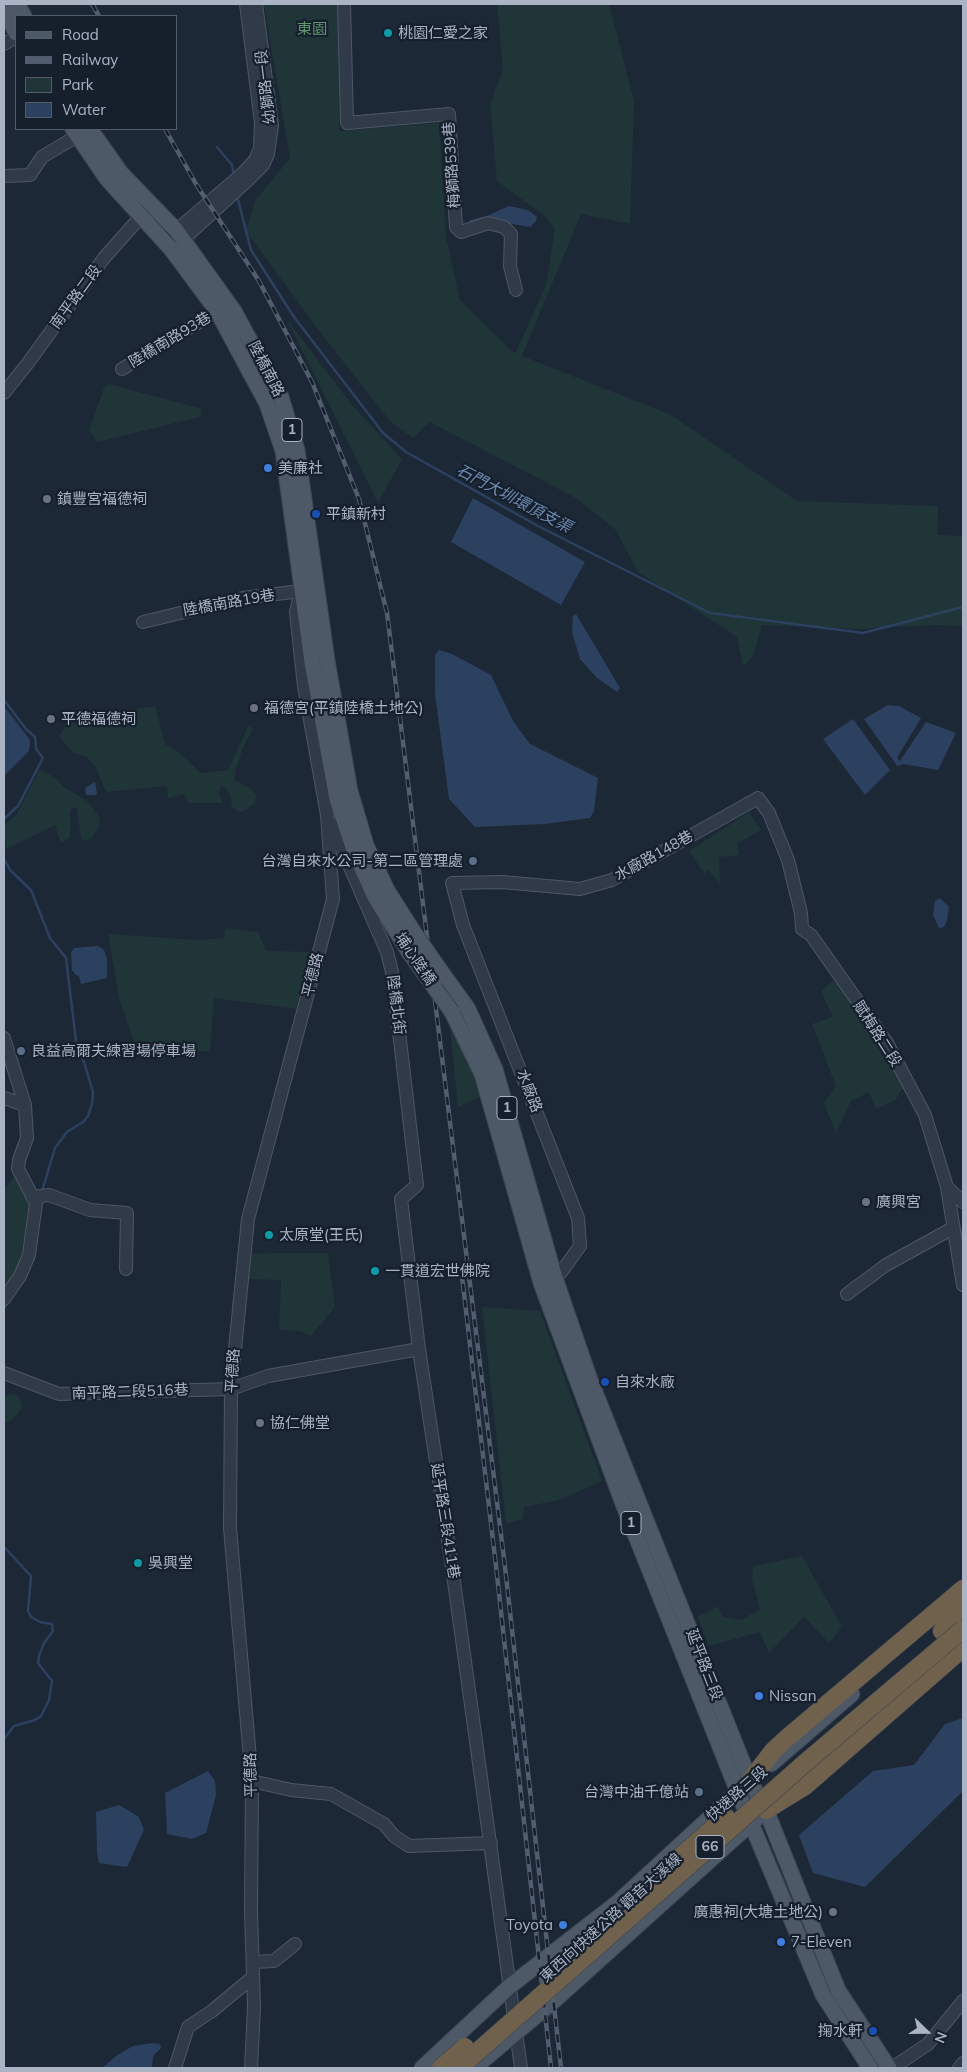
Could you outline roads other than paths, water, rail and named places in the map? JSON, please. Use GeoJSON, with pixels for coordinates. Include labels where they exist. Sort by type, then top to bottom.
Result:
{"type":"FeatureCollection","features":[{"type":"Feature","properties":{"kind":"highway"},"geometry":{"type":"LineString","coordinates":[[744,1786],[773,1751],[963,1589]]}},
{"type":"Feature","properties":{"kind":"highway"},"geometry":{"type":"LineString","coordinates":[[942,1631],[963,1600]]}},
{"type":"Feature","properties":{"kind":"highway","name":"東西向快速公路 觀音大溪線"},"geometry":{"type":"LineString","coordinates":[[441,2068],[700,1839],[963,1612]]}},
{"type":"Feature","properties":{"kind":"highway","name":"東西向快速公路 觀音大溪線"},"geometry":{"type":"LineString","coordinates":[[458,2068],[791,1776],[963,1629]]}},
{"type":"Feature","properties":{"kind":"highway"},"geometry":{"type":"LineString","coordinates":[[766,1810],[805,1786],[963,1648]]}},
{"type":"Feature","properties":{"kind":"main road"},"geometry":{"type":"LineString","coordinates":[[17,4],[23,15]]}},
{"type":"Feature","properties":{"kind":"main road"},"geometry":{"type":"LineString","coordinates":[[4,8],[15,31]]}},
{"type":"Feature","properties":{"kind":"main road","name":"陸橋南路"},"geometry":{"type":"LineString","coordinates":[[80,131],[180,235],[234,311],[281,397],[297,450],[309,590]]}},
{"type":"Feature","properties":{"kind":"main road","name":"陸橋南路"},"geometry":{"type":"LineString","coordinates":[[80,131],[107,179],[168,245],[217,311],[267,404],[283,451],[309,590],[319,661]]}},
{"type":"Feature","properties":{"kind":"main road","name":"埔心陸橋"},"geometry":{"type":"LineString","coordinates":[[319,661],[350,791],[366,845],[387,890],[415,934],[468,1009],[494,1069],[547,1249]]}},
{"type":"Feature","properties":{"kind":"main road","name":"埔心陸橋"},"geometry":{"type":"LineString","coordinates":[[319,661],[337,799],[355,853],[375,897],[409,952],[452,1012],[482,1074],[532,1252]]}},
{"type":"Feature","properties":{"kind":"main road","name":"延平路三段"},"geometry":{"type":"LineString","coordinates":[[547,1249],[548,1280],[644,1555],[697,1669],[744,1786],[752,1822],[823,1995],[870,2068]]}},
{"type":"Feature","properties":{"kind":"main road","name":"延平路三段"},"geometry":{"type":"LineString","coordinates":[[532,1252],[548,1280],[659,1549],[697,1669]]}},
{"type":"Feature","properties":{"kind":"main road"},"geometry":{"type":"LineString","coordinates":[[644,1555],[659,1549]]}},
{"type":"Feature","properties":{"kind":"main road","name":"快速路三段"},"geometry":{"type":"LineString","coordinates":[[422,2068],[510,1986],[618,1902],[744,1786],[963,1600]]}},
{"type":"Feature","properties":{"kind":"main road","name":"快速路三段"},"geometry":{"type":"LineString","coordinates":[[474,2068],[517,2033],[752,1822],[963,1639]]}},
{"type":"Feature","properties":{"kind":"main road","name":"延平路三段"},"geometry":{"type":"LineString","coordinates":[[744,1786],[766,1810],[838,1990],[891,2068]]}},
{"type":"Feature","properties":{"kind":"street","name":"幼獅路一段"},"geometry":{"type":"LineString","coordinates":[[180,235],[243,173],[255,160],[260,149],[263,136],[246,4]]}},
{"type":"Feature","properties":{"kind":"street","name":"幼獅路一段"},"geometry":{"type":"LineString","coordinates":[[168,245],[250,179],[263,165],[268,154],[272,126],[256,4]]}},
{"type":"Feature","properties":{"kind":"street","name":"梅獅路539巷"},"geometry":{"type":"LineString","coordinates":[[344,4],[347,123],[449,114],[456,226],[461,232],[488,223],[504,226],[512,234],[510,266],[516,290]]}},
{"type":"Feature","properties":{"kind":"street"},"geometry":{"type":"LineString","coordinates":[[4,44],[15,38]]}},
{"type":"Feature","properties":{"kind":"street"},"geometry":{"type":"LineString","coordinates":[[4,176],[30,175],[42,157],[80,131]]}},
{"type":"Feature","properties":{"kind":"street","name":"南平路二段"},"geometry":{"type":"LineString","coordinates":[[4,393],[104,258],[151,205]]}},
{"type":"Feature","properties":{"kind":"street","name":"陸橋南路93巷"},"geometry":{"type":"LineString","coordinates":[[122,369],[217,311]]}},
{"type":"Feature","properties":{"kind":"street","name":"陸橋南路19巷"},"geometry":{"type":"LineString","coordinates":[[143,622],[221,602],[309,590]]}},
{"type":"Feature","properties":{"kind":"street","name":"陸橋南路"},"geometry":{"type":"LineString","coordinates":[[304,686],[296,612],[309,590]]}},
{"type":"Feature","properties":{"kind":"street","name":"平德路"},"geometry":{"type":"LineString","coordinates":[[251,2068],[254,2007],[252,1781],[230,1528],[231,1389],[248,1219],[333,899],[327,815],[304,686]]}},
{"type":"Feature","properties":{"kind":"street","name":"水廠路148巷"},"geometry":{"type":"LineString","coordinates":[[452,884],[502,882],[580,889],[612,880],[758,798]]}},
{"type":"Feature","properties":{"kind":"street","name":"賦梅路二段"},"geometry":{"type":"LineString","coordinates":[[758,798],[769,813],[788,860],[801,913],[802,929],[811,935],[887,1043],[925,1115],[947,1187],[963,1286]]}},
{"type":"Feature","properties":{"kind":"street","name":"陸橋北街"},"geometry":{"type":"LineString","coordinates":[[327,815],[386,952],[392,972],[418,1185],[400,1200]]}},
{"type":"Feature","properties":{"kind":"street","name":"水廠路"},"geometry":{"type":"LineString","coordinates":[[452,884],[463,925],[578,1218],[580,1246],[548,1280]]}},
{"type":"Feature","properties":{"kind":"street"},"geometry":{"type":"LineString","coordinates":[[4,1038],[25,1105],[27,1138],[18,1160],[18,1169],[39,1196],[90,1210],[127,1213],[126,1269]]}},
{"type":"Feature","properties":{"kind":"street"},"geometry":{"type":"LineString","coordinates":[[4,1098],[25,1105]]}},
{"type":"Feature","properties":{"kind":"street"},"geometry":{"type":"LineString","coordinates":[[947,1187],[963,1202]]}},
{"type":"Feature","properties":{"kind":"street"},"geometry":{"type":"LineString","coordinates":[[4,1299],[20,1276],[29,1255],[36,1203],[39,1196]]}},
{"type":"Feature","properties":{"kind":"street","name":"延平路三段411巷"},"geometry":{"type":"LineString","coordinates":[[400,1200],[419,1348],[491,1843],[520,2068]]}},
{"type":"Feature","properties":{"kind":"street"},"geometry":{"type":"LineString","coordinates":[[847,1294],[886,1264],[954,1228]]}},
{"type":"Feature","properties":{"kind":"street","name":"南平路二段516巷"},"geometry":{"type":"LineString","coordinates":[[4,1373],[59,1394],[231,1389],[268,1376],[419,1348]]}},
{"type":"Feature","properties":{"kind":"street"},"geometry":{"type":"LineString","coordinates":[[252,1781],[291,1790],[331,1794],[384,1824],[394,1836],[409,1846],[491,1843]]}},
{"type":"Feature","properties":{"kind":"street"},"geometry":{"type":"LineString","coordinates":[[673,1852],[691,1878]]}},
{"type":"Feature","properties":{"kind":"street"},"geometry":{"type":"LineString","coordinates":[[253,1962],[274,1961],[295,1944]]}},
{"type":"Feature","properties":{"kind":"street"},"geometry":{"type":"LineString","coordinates":[[175,2068],[188,2027],[212,2011],[254,1977]]}},
{"type":"Feature","properties":{"kind":"street"},"geometry":{"type":"LineString","coordinates":[[891,2068],[928,2044],[963,2000]]}},
{"type":"Feature","properties":{"kind":"street"},"geometry":{"type":"LineString","coordinates":[[959,2068],[963,2063]]}},
{"type":"Feature","properties":{"kind":"water"},"geometry":{"type":"Polygon","coordinates":[[[509,206],[528,210],[537,217],[536,221],[530,227],[507,223],[468,225],[470,220],[487,216],[509,206]]]}},
{"type":"Feature","properties":{"kind":"water"},"geometry":{"type":"Polygon","coordinates":[[[473,498],[585,562],[561,605],[451,542],[473,498]]]}},
{"type":"Feature","properties":{"kind":"water"},"geometry":{"type":"Polygon","coordinates":[[[576,614],[620,688],[617,692],[597,678],[580,659],[572,632],[573,616],[576,614]]]}},
{"type":"Feature","properties":{"kind":"water"},"geometry":{"type":"Polygon","coordinates":[[[439,650],[452,654],[491,675],[513,721],[530,744],[598,778],[594,811],[590,818],[545,824],[475,827],[449,799],[435,694],[435,655],[439,650]]]}},
{"type":"Feature","properties":{"kind":"water"},"geometry":{"type":"Polygon","coordinates":[[[888,705],[899,706],[921,718],[897,758],[900,761],[926,722],[956,733],[938,770],[903,764],[897,766],[864,719],[888,705]]]}},
{"type":"Feature","properties":{"kind":"water"},"geometry":{"type":"Polygon","coordinates":[[[4,706],[30,740],[29,751],[4,776],[4,706]]]}},
{"type":"Feature","properties":{"kind":"water"},"geometry":{"type":"Polygon","coordinates":[[[853,719],[890,770],[865,795],[823,739],[853,719]]]}},
{"type":"Feature","properties":{"kind":"water"},"geometry":{"type":"Polygon","coordinates":[[[95,782],[96,795],[86,795],[85,788],[95,782]]]}},
{"type":"Feature","properties":{"kind":"water"},"geometry":{"type":"Polygon","coordinates":[[[940,898],[949,907],[944,927],[939,928],[933,915],[935,901],[940,898]]]}},
{"type":"Feature","properties":{"kind":"water"},"geometry":{"type":"Polygon","coordinates":[[[98,946],[104,950],[107,959],[107,978],[81,984],[79,976],[72,970],[71,952],[74,948],[98,946]]]}},
{"type":"Feature","properties":{"kind":"water"},"geometry":{"type":"Polygon","coordinates":[[[963,1718],[963,1791],[865,1887],[813,1873],[799,1835],[873,1771],[914,1765],[945,1724],[963,1718]]]}},
{"type":"Feature","properties":{"kind":"water"},"geometry":{"type":"Polygon","coordinates":[[[208,1771],[215,1781],[216,1795],[206,1833],[192,1839],[167,1834],[165,1793],[208,1771]]]}},
{"type":"Feature","properties":{"kind":"water"},"geometry":{"type":"Polygon","coordinates":[[[119,1805],[139,1817],[144,1830],[127,1867],[99,1863],[97,1853],[96,1812],[119,1805]]]}},
{"type":"Feature","properties":{"kind":"water"},"geometry":{"type":"Polygon","coordinates":[[[152,2043],[160,2044],[161,2048],[153,2056],[152,2068],[102,2068],[116,2056],[133,2046],[152,2043]]]}},
{"type":"Feature","properties":{"kind":"waterway","name":"石門大圳環頂支渠"},"geometry":{"type":"LineString","coordinates":[[217,147],[232,165],[234,176]]}},
{"type":"Feature","properties":{"kind":"waterway","name":"石門大圳環頂支渠"},"geometry":{"type":"LineString","coordinates":[[237,196],[251,250],[294,317],[383,433],[406,452],[538,526],[710,613],[863,633],[963,607]]}},
{"type":"Feature","properties":{"kind":"waterway"},"geometry":{"type":"LineString","coordinates":[[4,700],[26,729],[35,737],[36,749],[43,758],[18,806],[4,819]]}},
{"type":"Feature","properties":{"kind":"waterway"},"geometry":{"type":"LineString","coordinates":[[4,859],[10,870],[31,890],[50,938],[66,958],[77,1049],[84,1062],[93,1092],[88,1116],[83,1122],[67,1132],[55,1148],[42,1191]]}},
{"type":"Feature","properties":{"kind":"waterway"},"geometry":{"type":"LineString","coordinates":[[4,1309],[8,1302]]}},
{"type":"Feature","properties":{"kind":"waterway"},"geometry":{"type":"LineString","coordinates":[[4,1547],[31,1576],[28,1611],[31,1617],[40,1622],[52,1624],[53,1631],[44,1643],[38,1663],[52,1681],[49,1700],[41,1716],[35,1720],[14,1726],[4,1739]]}},
{"type":"Feature","properties":{"kind":"railway"},"geometry":{"type":"LineString","coordinates":[[92,4],[98,15]]}},
{"type":"Feature","properties":{"kind":"railway"},"geometry":{"type":"LineString","coordinates":[[166,130],[196,184],[259,281],[312,382],[359,499],[387,613],[505,1567],[561,2068]]}},
{"type":"Feature","properties":{"kind":"railway"},"geometry":{"type":"LineString","coordinates":[[461,1268],[551,2068]]}},
{"type":"Feature","properties":{"kind":"place","name":"桃園仁愛之家"},"geometry":{"type":"Point","coordinates":[388,33]}},
{"type":"Feature","properties":{"kind":"place","name":"美廉社"},"geometry":{"type":"Point","coordinates":[268,468]}},
{"type":"Feature","properties":{"kind":"place","name":"鎮豐宮福德祠"},"geometry":{"type":"Point","coordinates":[47,499]}},
{"type":"Feature","properties":{"kind":"place","name":"平鎮新村"},"geometry":{"type":"Point","coordinates":[316,514]}},
{"type":"Feature","properties":{"kind":"place","name":"福德宮(平鎮陸橋土地公)"},"geometry":{"type":"Point","coordinates":[254,708]}},
{"type":"Feature","properties":{"kind":"place","name":"平德福德祠"},"geometry":{"type":"Point","coordinates":[51,719]}},
{"type":"Feature","properties":{"kind":"place","name":"台灣自來水公司-第二區管理處"},"geometry":{"type":"Point","coordinates":[473,861]}},
{"type":"Feature","properties":{"kind":"place","name":"良益高爾夫練習場停車場"},"geometry":{"type":"Point","coordinates":[21,1051]}},
{"type":"Feature","properties":{"kind":"place","name":"廣興宮"},"geometry":{"type":"Point","coordinates":[866,1202]}},
{"type":"Feature","properties":{"kind":"place","name":"太原堂(王氏)"},"geometry":{"type":"Point","coordinates":[269,1235]}},
{"type":"Feature","properties":{"kind":"place","name":"一貫道宏世佛院"},"geometry":{"type":"Point","coordinates":[375,1271]}},
{"type":"Feature","properties":{"kind":"place","name":"自來水廠"},"geometry":{"type":"Point","coordinates":[605,1382]}},
{"type":"Feature","properties":{"kind":"place","name":"協仁佛堂"},"geometry":{"type":"Point","coordinates":[260,1423]}},
{"type":"Feature","properties":{"kind":"place","name":"吳興堂"},"geometry":{"type":"Point","coordinates":[138,1563]}},
{"type":"Feature","properties":{"kind":"place","name":"Nissan"},"geometry":{"type":"Point","coordinates":[759,1696]}},
{"type":"Feature","properties":{"kind":"place","name":"台灣中油千億站"},"geometry":{"type":"Point","coordinates":[699,1792]}},
{"type":"Feature","properties":{"kind":"place","name":"廣惠祠(大塘土地公)"},"geometry":{"type":"Point","coordinates":[833,1912]}},
{"type":"Feature","properties":{"kind":"place","name":"Toyota"},"geometry":{"type":"Point","coordinates":[563,1925]}},
{"type":"Feature","properties":{"kind":"place","name":"7-Eleven"},"geometry":{"type":"Point","coordinates":[781,1942]}},
{"type":"Feature","properties":{"kind":"place","name":"掬水軒"},"geometry":{"type":"Point","coordinates":[873,2031]}},
{"type":"Feature","properties":{"kind":"park label","name":"東園"},"geometry":{"type":"Point","coordinates":[312,29]}}]}
